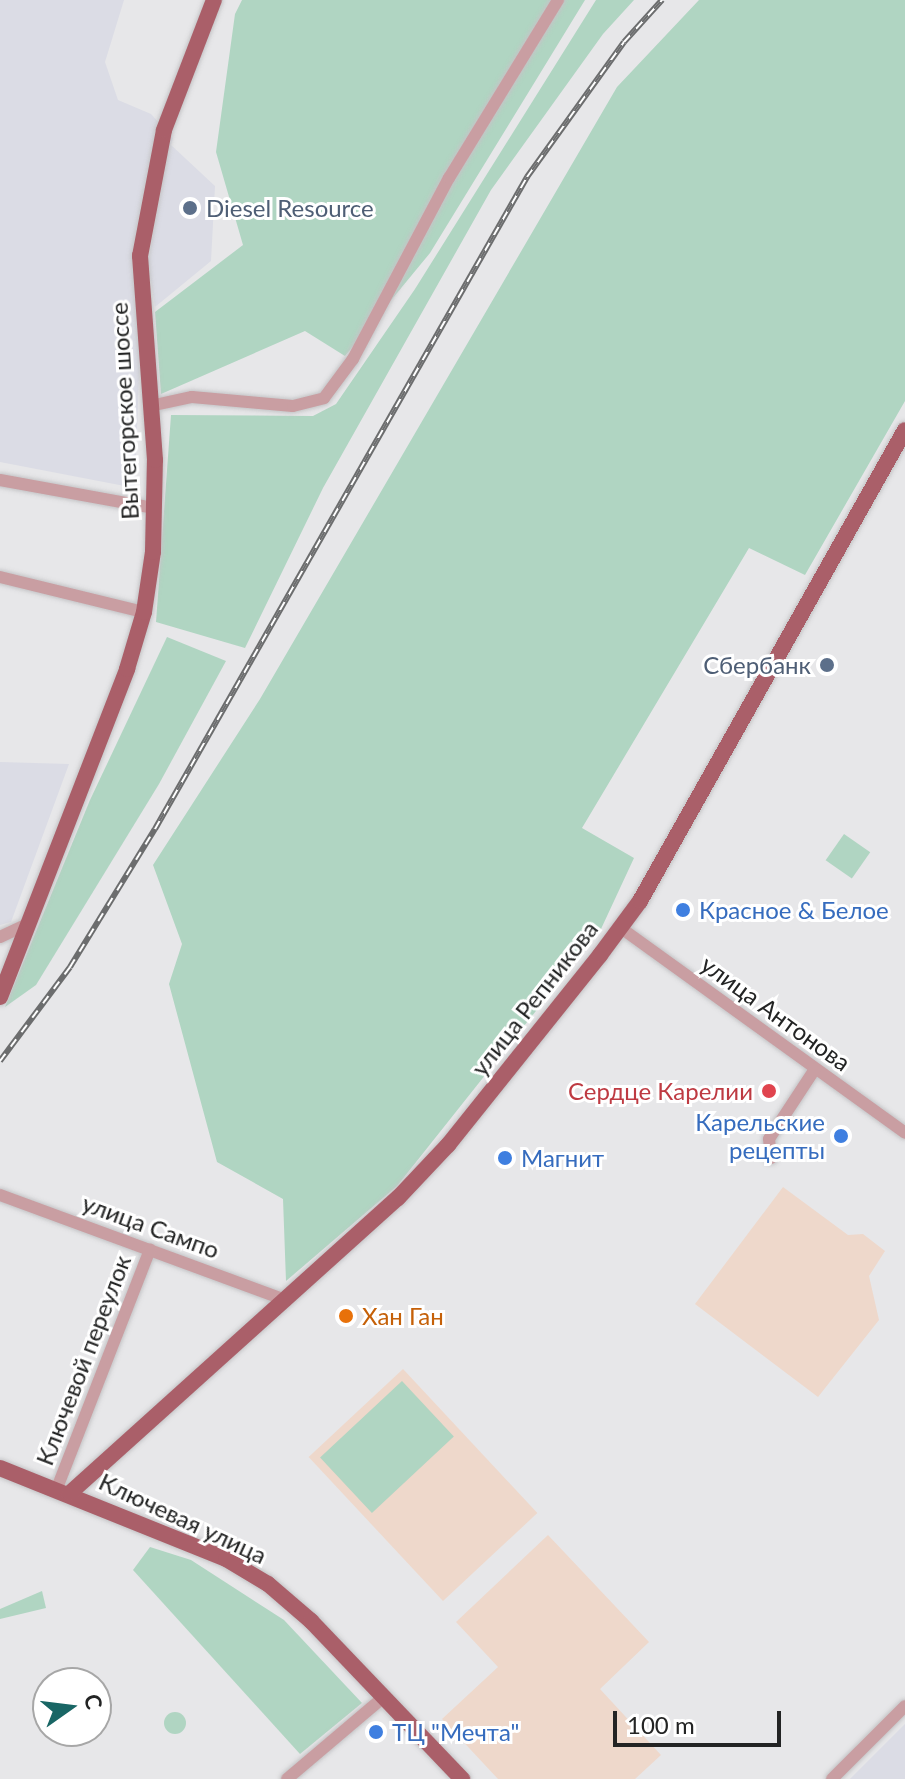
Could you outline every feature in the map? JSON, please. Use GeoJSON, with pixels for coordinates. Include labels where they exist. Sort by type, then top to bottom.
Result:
{"type":"FeatureCollection","features":[{"type":"Feature","properties":{"kind":"main road","name":"Вытегорское шоссе"},"geometry":{"type":"LineString","coordinates":[[0,997],[127,669],[144,612],[154,508],[140,256],[164,130],[214,0]]}},
{"type":"Feature","properties":{"kind":"main road","name":"улица Репникова"},"geometry":{"type":"LineString","coordinates":[[64,1491],[286,1300],[448,1145],[621,928],[905,430]]}},
{"type":"Feature","properties":{"kind":"main road","name":"Ключевая улица"},"geometry":{"type":"LineString","coordinates":[[0,1468],[64,1491],[226,1559],[268,1584],[385,1696],[462,1779]]}},
{"type":"Feature","properties":{"kind":"street"},"geometry":{"type":"LineString","coordinates":[[150,406],[192,397],[293,406],[324,398],[353,359],[449,178],[558,0]]}},
{"type":"Feature","properties":{"kind":"street"},"geometry":{"type":"LineString","coordinates":[[0,480],[154,508]]}},
{"type":"Feature","properties":{"kind":"street"},"geometry":{"type":"LineString","coordinates":[[0,577],[144,612]]}},
{"type":"Feature","properties":{"kind":"street"},"geometry":{"type":"LineString","coordinates":[[0,937],[30,923]]}},
{"type":"Feature","properties":{"kind":"street","name":"улица Антонова"},"geometry":{"type":"LineString","coordinates":[[621,928],[905,1133]]}},
{"type":"Feature","properties":{"kind":"street"},"geometry":{"type":"LineString","coordinates":[[771,1158],[769,1139],[815,1069]]}},
{"type":"Feature","properties":{"kind":"street","name":"улица Сампо"},"geometry":{"type":"LineString","coordinates":[[0,1195],[286,1300]]}},
{"type":"Feature","properties":{"kind":"street","name":"Ключевой переулок"},"geometry":{"type":"LineString","coordinates":[[64,1491],[150,1249]]}},
{"type":"Feature","properties":{"kind":"street"},"geometry":{"type":"LineString","coordinates":[[287,1779],[385,1696]]}},
{"type":"Feature","properties":{"kind":"street"},"geometry":{"type":"LineString","coordinates":[[832,1779],[905,1706]]}},
{"type":"Feature","properties":{"kind":"shaded area"},"geometry":{"type":"Polygon","coordinates":[[[0,0],[124,0],[105,62],[118,100],[151,114],[173,138],[171,145],[215,186],[211,261],[155,307],[148,262],[165,166],[148,235],[142,290],[135,488],[0,462],[0,0]]]}},
{"type":"Feature","properties":{"kind":"shaded area"},"geometry":{"type":"Polygon","coordinates":[[[0,762],[69,764],[11,922],[0,925],[0,762]]]}},
{"type":"Feature","properties":{"kind":"shaded area"},"geometry":{"type":"Polygon","coordinates":[[[783,1187],[848,1235],[863,1234],[885,1251],[869,1276],[879,1320],[818,1397],[695,1304],[783,1187]]]}},
{"type":"Feature","properties":{"kind":"shaded area"},"geometry":{"type":"Polygon","coordinates":[[[403,1369],[537,1513],[443,1601],[309,1457],[403,1369]]]}},
{"type":"Feature","properties":{"kind":"shaded area"},"geometry":{"type":"Polygon","coordinates":[[[548,1535],[649,1642],[600,1689],[661,1755],[635,1779],[498,1779],[442,1719],[498,1667],[456,1622],[548,1535]]]}},
{"type":"Feature","properties":{"kind":"shaded area"},"geometry":{"type":"Polygon","coordinates":[[[905,1724],[905,1779],[850,1779],[905,1724]]]}},
{"type":"Feature","properties":{"kind":"green space"},"geometry":{"type":"Polygon","coordinates":[[[242,0],[585,0],[430,253],[345,356],[305,331],[161,394],[155,312],[243,245],[216,152],[235,14],[242,0]]]}},
{"type":"Feature","properties":{"kind":"green space"},"geometry":{"type":"Polygon","coordinates":[[[596,0],[634,0],[603,34],[491,190],[323,488],[245,648],[156,622],[171,415],[313,416],[336,404],[415,289],[596,0]]]}},
{"type":"Feature","properties":{"kind":"green space"},"geometry":{"type":"Polygon","coordinates":[[[699,0],[905,0],[905,401],[805,575],[749,548],[582,828],[634,858],[601,929],[397,1186],[286,1281],[283,1199],[217,1162],[169,984],[182,944],[153,865],[260,699],[617,87],[699,0]]]}},
{"type":"Feature","properties":{"kind":"green space"},"geometry":{"type":"Polygon","coordinates":[[[167,637],[226,661],[159,784],[36,985],[5,1007],[90,800],[167,637]]]}},
{"type":"Feature","properties":{"kind":"green space"},"geometry":{"type":"Polygon","coordinates":[[[844,834],[870,852],[852,879],[826,860],[844,834]]]}},
{"type":"Feature","properties":{"kind":"green space"},"geometry":{"type":"Polygon","coordinates":[[[402,1381],[454,1437],[372,1513],[320,1457],[402,1381]]]}},
{"type":"Feature","properties":{"kind":"green space"},"geometry":{"type":"Polygon","coordinates":[[[150,1547],[191,1560],[284,1620],[362,1703],[300,1754],[133,1570],[150,1547]]]}},
{"type":"Feature","properties":{"kind":"green space"},"geometry":{"type":"Polygon","coordinates":[[[42,1591],[46,1608],[0,1619],[0,1609],[42,1591]]]}},
{"type":"Feature","properties":{"kind":"green space"},"geometry":{"type":"Polygon","coordinates":[[[175,1712],[183,1715],[186,1723],[183,1731],[175,1734],[167,1731],[164,1723],[167,1715],[175,1712]]]}},
{"type":"Feature","properties":{"kind":"railway"},"geometry":{"type":"LineString","coordinates":[[0,1061],[70,967],[155,829],[527,177],[624,42],[662,0]]}},
{"type":"Feature","properties":{"kind":"place","name":"Diesel Resource"},"geometry":{"type":"Point","coordinates":[190,208]}},
{"type":"Feature","properties":{"kind":"place","name":"Сбербанк"},"geometry":{"type":"Point","coordinates":[827,665]}},
{"type":"Feature","properties":{"kind":"place","name":"Красное & Белое"},"geometry":{"type":"Point","coordinates":[683,910]}},
{"type":"Feature","properties":{"kind":"place","name":"Сердце Карелии"},"geometry":{"type":"Point","coordinates":[769,1091]}},
{"type":"Feature","properties":{"kind":"place","name":"Карельские рецепты"},"geometry":{"type":"Point","coordinates":[841,1136]}},
{"type":"Feature","properties":{"kind":"place","name":"Магнит"},"geometry":{"type":"Point","coordinates":[505,1158]}},
{"type":"Feature","properties":{"kind":"place","name":"Хан Ган"},"geometry":{"type":"Point","coordinates":[346,1316]}},
{"type":"Feature","properties":{"kind":"place","name":"ТЦ \"Мечта\""},"geometry":{"type":"Point","coordinates":[376,1732]}}]}
